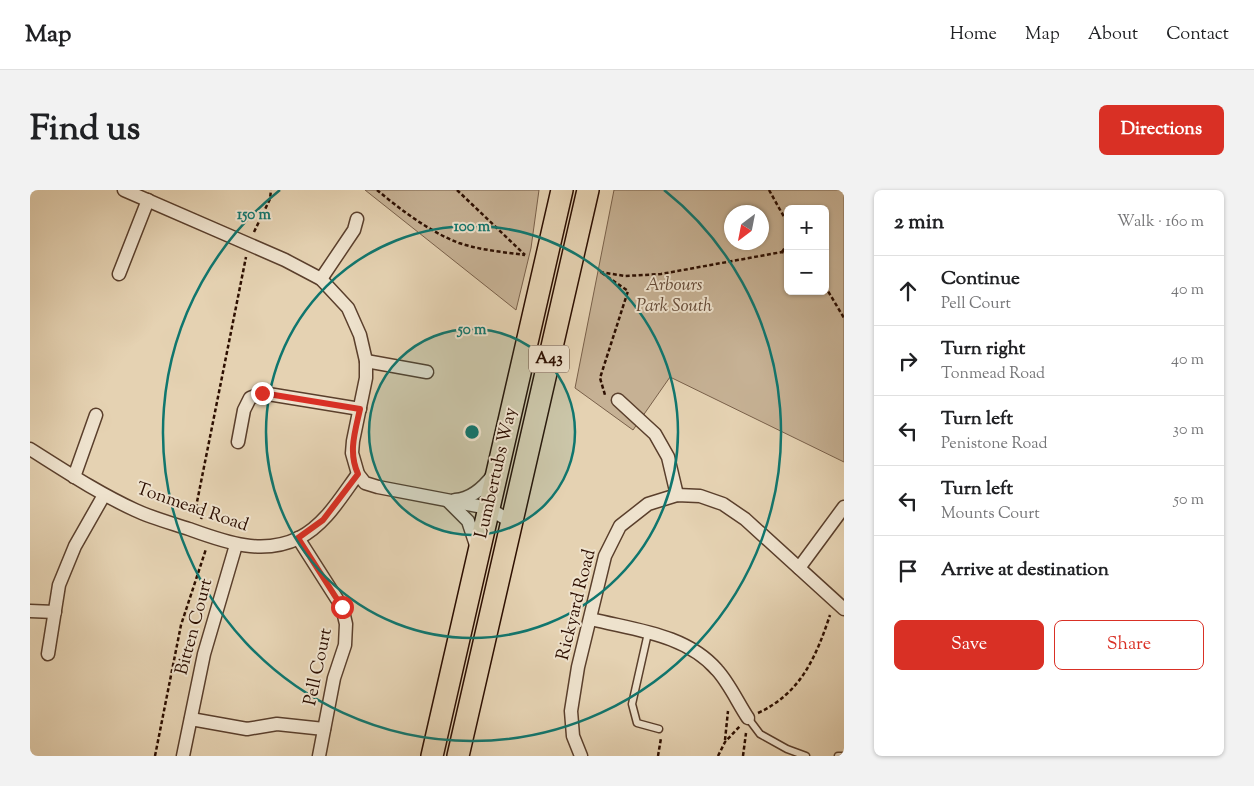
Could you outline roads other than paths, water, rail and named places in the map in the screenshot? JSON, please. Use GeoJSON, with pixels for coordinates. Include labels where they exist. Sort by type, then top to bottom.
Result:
{"type":"FeatureCollection","features":[{"type":"Feature","properties":{"kind":"highway","name":"Lumbertubs Way"},"geometry":{"type":"LineString","coordinates":[[432,756],[562,190]]}},
{"type":"Feature","properties":{"kind":"highway","name":"Lumbertubs Way"},"geometry":{"type":"LineString","coordinates":[[458,756],[588,190]]}},
{"type":"Feature","properties":{"kind":"street"},"geometry":{"type":"LineString","coordinates":[[124,190],[249,244],[321,279],[348,308],[360,335],[366,361],[366,378],[352,454],[358,474],[365,483],[378,487],[488,508],[505,518],[510,528]]}},
{"type":"Feature","properties":{"kind":"street"},"geometry":{"type":"LineString","coordinates":[[119,274],[148,200]]}},
{"type":"Feature","properties":{"kind":"street"},"geometry":{"type":"LineString","coordinates":[[321,279],[354,230],[357,219]]}},
{"type":"Feature","properties":{"kind":"street"},"geometry":{"type":"LineString","coordinates":[[366,361],[427,372]]}},
{"type":"Feature","properties":{"kind":"street"},"geometry":{"type":"LineString","coordinates":[[238,442],[244,410],[250,398],[262,393],[360,409]]}},
{"type":"Feature","properties":{"kind":"street"},"geometry":{"type":"LineString","coordinates":[[618,400],[655,434],[668,457],[677,494]]}},
{"type":"Feature","properties":{"kind":"street"},"geometry":{"type":"LineString","coordinates":[[74,477],[96,415]]}},
{"type":"Feature","properties":{"kind":"street","name":"Tonmead Road"},"geometry":{"type":"LineString","coordinates":[[30,449],[104,495],[138,511],[236,545],[257,547],[277,545],[298,538],[323,520],[358,474]]}},
{"type":"Feature","properties":{"kind":"street"},"geometry":{"type":"LineString","coordinates":[[447,500],[460,500],[475,493],[487,483],[497,470]]}},
{"type":"Feature","properties":{"kind":"street","name":"Rickyard Road"},"geometry":{"type":"LineString","coordinates":[[581,756],[573,736],[570,711],[578,667],[605,556],[620,526],[648,504],[677,494],[700,496],[722,504],[745,519],[840,605]]}},
{"type":"Feature","properties":{"kind":"street"},"geometry":{"type":"LineString","coordinates":[[48,654],[59,585],[75,546],[104,495]]}},
{"type":"Feature","properties":{"kind":"street"},"geometry":{"type":"LineString","coordinates":[[447,500],[468,521],[478,553]]}},
{"type":"Feature","properties":{"kind":"street"},"geometry":{"type":"LineString","coordinates":[[799,568],[844,507]]}},
{"type":"Feature","properties":{"kind":"street","name":"Pell Court"},"geometry":{"type":"LineString","coordinates":[[298,538],[342,607],[346,624],[345,645],[334,678],[319,756]]}},
{"type":"Feature","properties":{"kind":"street","name":"Bitten Court"},"geometry":{"type":"LineString","coordinates":[[183,756],[204,654],[236,545]]}},
{"type":"Feature","properties":{"kind":"street"},"geometry":{"type":"LineString","coordinates":[[30,611],[55,612]]}},
{"type":"Feature","properties":{"kind":"street"},"geometry":{"type":"LineString","coordinates":[[591,619],[671,639],[695,650],[718,670],[748,718]]}},
{"type":"Feature","properties":{"kind":"street"},"geometry":{"type":"LineString","coordinates":[[191,719],[247,729],[277,724],[324,729]]}},
{"type":"Feature","properties":{"kind":"lane"},"geometry":{"type":"LineString","coordinates":[[648,633],[632,704],[637,723],[659,729]]}},
{"type":"Feature","properties":{"kind":"lane"},"geometry":{"type":"LineString","coordinates":[[748,718],[760,734],[787,749],[806,756]]}},
{"type":"Feature","properties":{"kind":"lane"},"geometry":{"type":"LineString","coordinates":[[838,756],[843,756]]}},
{"type":"Feature","properties":{"kind":"park label","name":"Arbours Park South"},"geometry":{"type":"Point","coordinates":[674,296]}}]}
